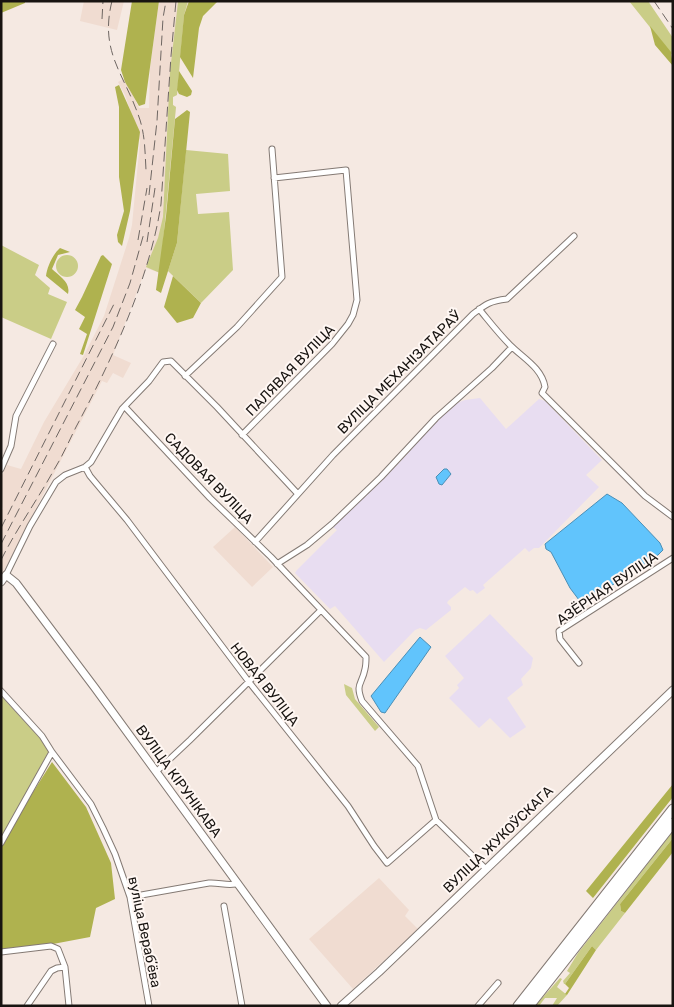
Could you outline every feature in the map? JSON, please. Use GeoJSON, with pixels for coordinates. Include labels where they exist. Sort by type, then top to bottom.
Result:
{"type":"FeatureCollection","features":[{"type":"Feature","properties":{"kind":"highway"},"geometry":{"type":"LineString","coordinates":[[518,1006],[673,809]]}},
{"type":"Feature","properties":{"kind":"highway"},"geometry":{"type":"LineString","coordinates":[[529,1006],[673,823]]}},
{"type":"Feature","properties":{"kind":"street"},"geometry":{"type":"LineString","coordinates":[[185,376],[237,327],[282,277],[272,149]]}},
{"type":"Feature","properties":{"kind":"street","name":"ПАЛЯВАЯ ВУЛІЦА"},"geometry":{"type":"LineString","coordinates":[[242,435],[332,344],[353,316],[356,304],[357,291],[350,237],[346,170],[274,178]]}},
{"type":"Feature","properties":{"kind":"street","name":"ВУЛІЦА МЕХАНІЗАТАРАЎ"},"geometry":{"type":"LineString","coordinates":[[255,542],[333,455],[479,309],[492,301],[507,299],[574,236]]}},
{"type":"Feature","properties":{"kind":"street"},"geometry":{"type":"LineString","coordinates":[[479,309],[512,347],[532,364],[544,379],[545,387],[542,393],[639,490],[673,517]]}},
{"type":"Feature","properties":{"kind":"street"},"geometry":{"type":"LineString","coordinates":[[1,469],[11,446],[16,416],[53,344]]}},
{"type":"Feature","properties":{"kind":"street"},"geometry":{"type":"LineString","coordinates":[[277,564],[307,546],[382,478],[436,418],[492,368],[512,347]]}},
{"type":"Feature","properties":{"kind":"street"},"geometry":{"type":"LineString","coordinates":[[1,582],[30,526],[56,482],[65,475],[92,462],[118,415],[164,362],[171,361],[217,407],[297,493]]}},
{"type":"Feature","properties":{"kind":"street","name":"САДОВАЯ ВУЛІЦА"},"geometry":{"type":"LineString","coordinates":[[125,407],[210,498],[277,564],[366,657],[365,670],[359,685],[362,701],[418,766],[436,820]]}},
{"type":"Feature","properties":{"kind":"street","name":"НОВАЯ ВУЛІЦА"},"geometry":{"type":"LineString","coordinates":[[85,467],[249,682],[348,806],[374,846],[388,863],[436,820]]}},
{"type":"Feature","properties":{"kind":"street","name":"АЗЁРНАЯ ВУЛІЦА"},"geometry":{"type":"LineString","coordinates":[[579,663],[560,639],[558,631],[673,558]]}},
{"type":"Feature","properties":{"kind":"street","name":"ВУЛІЦА КІРУНІКАВА"},"geometry":{"type":"LineString","coordinates":[[6,574],[16,583],[156,771],[327,1006]]}},
{"type":"Feature","properties":{"kind":"street"},"geometry":{"type":"LineString","coordinates":[[156,771],[321,610]]}},
{"type":"Feature","properties":{"kind":"street","name":"ВУЛІЦА ЖУКОЎСКАГА"},"geometry":{"type":"LineString","coordinates":[[341,1006],[379,972],[673,690]]}},
{"type":"Feature","properties":{"kind":"street","name":"вуліца Верабʼёва"},"geometry":{"type":"LineString","coordinates":[[1,691],[38,730],[91,804],[115,854],[130,897],[149,1006]]}},
{"type":"Feature","properties":{"kind":"street"},"geometry":{"type":"LineString","coordinates":[[1,843],[52,752]]}},
{"type":"Feature","properties":{"kind":"street"},"geometry":{"type":"LineString","coordinates":[[436,820],[486,869]]}},
{"type":"Feature","properties":{"kind":"street"},"geometry":{"type":"LineString","coordinates":[[130,897],[209,883],[234,885],[238,883]]}},
{"type":"Feature","properties":{"kind":"street"},"geometry":{"type":"LineString","coordinates":[[224,906],[242,1006]]}},
{"type":"Feature","properties":{"kind":"street"},"geometry":{"type":"LineString","coordinates":[[1,952],[51,946],[58,949],[65,967],[70,1006]]}},
{"type":"Feature","properties":{"kind":"street"},"geometry":{"type":"LineString","coordinates":[[27,1006],[51,971],[65,967]]}},
{"type":"Feature","properties":{"kind":"street"},"geometry":{"type":"LineString","coordinates":[[478,1006],[498,984]]}},
{"type":"Feature","properties":{"kind":"shaded area"},"geometry":{"type":"Polygon","coordinates":[[[1,1],[25,1],[25,3],[1,13],[1,1]]]}},
{"type":"Feature","properties":{"kind":"shaded area"},"geometry":{"type":"Polygon","coordinates":[[[84,1],[124,1],[117,30],[80,21],[84,1]]]}},
{"type":"Feature","properties":{"kind":"shaded area"},"geometry":{"type":"Polygon","coordinates":[[[132,1],[159,1],[145,104],[139,106],[125,82],[121,70],[132,1]]]}},
{"type":"Feature","properties":{"kind":"shaded area"},"geometry":{"type":"Polygon","coordinates":[[[159,1],[189,1],[184,15],[177,95],[173,97],[173,105],[176,107],[160,273],[146,268],[113,355],[131,363],[123,378],[113,373],[107,383],[102,381],[1,576],[1,511],[3,508],[1,507],[1,477],[7,465],[21,469],[44,422],[83,357],[104,316],[129,238],[132,225],[140,141],[125,95],[118,82],[125,78],[139,108],[149,108],[150,68],[159,1]]]}},
{"type":"Feature","properties":{"kind":"shaded area"},"geometry":{"type":"Polygon","coordinates":[[[189,1],[218,1],[203,16],[199,28],[193,78],[180,57],[184,15],[189,1]]]}},
{"type":"Feature","properties":{"kind":"shaded area"},"geometry":{"type":"Polygon","coordinates":[[[650,26],[671,52],[673,66],[655,45],[650,26]]]}},
{"type":"Feature","properties":{"kind":"shaded area"},"geometry":{"type":"Polygon","coordinates":[[[179,71],[192,91],[191,95],[187,97],[179,94],[177,90],[179,71]]]}},
{"type":"Feature","properties":{"kind":"shaded area"},"geometry":{"type":"Polygon","coordinates":[[[119,85],[140,132],[130,211],[122,246],[118,242],[117,235],[124,211],[119,177],[119,107],[115,87],[119,85]]]}},
{"type":"Feature","properties":{"kind":"shaded area"},"geometry":{"type":"Polygon","coordinates":[[[187,110],[190,112],[177,243],[161,293],[156,290],[166,216],[175,119],[187,110]]]}},
{"type":"Feature","properties":{"kind":"shaded area"},"geometry":{"type":"Polygon","coordinates":[[[60,248],[70,252],[58,255],[52,269],[68,286],[68,294],[46,276],[51,261],[60,248]]]}},
{"type":"Feature","properties":{"kind":"shaded area"},"geometry":{"type":"Polygon","coordinates":[[[103,255],[112,264],[83,355],[80,354],[87,334],[79,329],[85,317],[75,310],[103,255]]]}},
{"type":"Feature","properties":{"kind":"shaded area"},"geometry":{"type":"Polygon","coordinates":[[[173,276],[201,303],[193,318],[177,323],[164,307],[173,276]]]}},
{"type":"Feature","properties":{"kind":"shaded area"},"geometry":{"type":"Polygon","coordinates":[[[480,398],[506,429],[539,399],[545,401],[602,460],[586,475],[599,487],[539,548],[534,548],[529,552],[525,548],[483,585],[485,588],[477,594],[465,587],[448,601],[447,603],[451,610],[426,630],[420,628],[415,630],[384,662],[335,606],[330,609],[295,573],[337,530],[333,527],[400,462],[438,419],[457,403],[480,398]]]}},
{"type":"Feature","properties":{"kind":"shaded area"},"geometry":{"type":"Polygon","coordinates":[[[235,527],[273,567],[252,587],[213,547],[235,527]]]}},
{"type":"Feature","properties":{"kind":"shaded area"},"geometry":{"type":"Polygon","coordinates":[[[490,614],[533,658],[531,668],[521,679],[523,685],[507,698],[526,727],[510,738],[490,718],[479,728],[449,698],[459,688],[457,685],[464,678],[445,656],[490,614]]]}},
{"type":"Feature","properties":{"kind":"shaded area"},"geometry":{"type":"Polygon","coordinates":[[[52,762],[86,807],[111,863],[115,899],[96,908],[90,937],[53,944],[1,950],[1,843],[52,762]]]}},
{"type":"Feature","properties":{"kind":"shaded area"},"geometry":{"type":"Polygon","coordinates":[[[673,784],[673,797],[593,898],[586,891],[673,784]]]}},
{"type":"Feature","properties":{"kind":"shaded area"},"geometry":{"type":"Polygon","coordinates":[[[673,838],[673,852],[625,913],[621,911],[620,904],[673,838]]]}},
{"type":"Feature","properties":{"kind":"shaded area"},"geometry":{"type":"Polygon","coordinates":[[[379,878],[409,910],[405,916],[418,929],[353,989],[309,939],[379,878]]]}},
{"type":"Feature","properties":{"kind":"shaded area"},"geometry":{"type":"Polygon","coordinates":[[[592,946],[596,950],[567,995],[565,994],[569,988],[565,984],[592,946]]]}},
{"type":"Feature","properties":{"kind":"green space"},"geometry":{"type":"Polygon","coordinates":[[[188,1],[184,15],[177,95],[173,97],[173,105],[176,107],[160,273],[146,267],[158,238],[163,217],[170,72],[178,2],[188,1]]]}},
{"type":"Feature","properties":{"kind":"green space"},"geometry":{"type":"Polygon","coordinates":[[[629,1],[648,1],[673,38],[673,56],[629,1]]]}},
{"type":"Feature","properties":{"kind":"green space"},"geometry":{"type":"Polygon","coordinates":[[[186,150],[228,154],[230,191],[196,194],[198,214],[229,212],[233,270],[201,303],[168,271],[177,243],[186,150]]]}},
{"type":"Feature","properties":{"kind":"green space"},"geometry":{"type":"Polygon","coordinates":[[[1,245],[39,265],[35,275],[50,288],[48,294],[67,302],[51,339],[1,317],[1,245]]]}},
{"type":"Feature","properties":{"kind":"green space"},"geometry":{"type":"Polygon","coordinates":[[[67,255],[75,258],[78,266],[75,274],[67,277],[59,274],[56,266],[59,258],[67,255]]]}},
{"type":"Feature","properties":{"kind":"green space"},"geometry":{"type":"Polygon","coordinates":[[[344,684],[352,688],[355,699],[379,727],[375,731],[346,695],[344,684]]]}},
{"type":"Feature","properties":{"kind":"green space"},"geometry":{"type":"Polygon","coordinates":[[[1,696],[50,749],[1,839],[1,696]]]}},
{"type":"Feature","properties":{"kind":"green space"},"geometry":{"type":"Polygon","coordinates":[[[673,831],[673,838],[620,904],[621,911],[625,913],[596,950],[592,946],[564,984],[563,981],[570,973],[567,971],[578,953],[673,831]]]}},
{"type":"Feature","properties":{"kind":"green space"},"geometry":{"type":"Polygon","coordinates":[[[560,978],[562,979],[557,987],[567,995],[557,1006],[552,1006],[557,998],[545,998],[539,1006],[535,1006],[560,978]]]}},
{"type":"Feature","properties":{"kind":"water"},"geometry":{"type":"Polygon","coordinates":[[[444,469],[447,469],[451,474],[442,485],[439,484],[436,477],[444,469]]]}},
{"type":"Feature","properties":{"kind":"water"},"geometry":{"type":"Polygon","coordinates":[[[607,494],[622,503],[660,543],[663,550],[599,593],[579,600],[570,588],[551,552],[546,549],[545,544],[607,494]]]}},
{"type":"Feature","properties":{"kind":"water"},"geometry":{"type":"Polygon","coordinates":[[[420,637],[431,647],[385,713],[381,712],[371,696],[420,637]]]}},
{"type":"Feature","properties":{"kind":"railway"},"geometry":{"type":"LineString","coordinates":[[102,19],[103,1]]}},
{"type":"Feature","properties":{"kind":"railway"},"geometry":{"type":"LineString","coordinates":[[112,1],[109,19],[111,49],[140,120],[144,138],[146,170]]}},
{"type":"Feature","properties":{"kind":"railway"},"geometry":{"type":"LineString","coordinates":[[149,195],[157,121],[163,18],[166,1]]}},
{"type":"Feature","properties":{"kind":"railway"},"geometry":{"type":"LineString","coordinates":[[1,560],[61,458],[102,375],[128,319],[148,261],[161,204],[176,1]]}},
{"type":"Feature","properties":{"kind":"railway"},"geometry":{"type":"LineString","coordinates":[[654,1],[673,29]]}},
{"type":"Feature","properties":{"kind":"railway"},"geometry":{"type":"LineString","coordinates":[[138,240],[147,188]]}},
{"type":"Feature","properties":{"kind":"railway"},"geometry":{"type":"LineString","coordinates":[[147,242],[155,188]]}},
{"type":"Feature","properties":{"kind":"railway"},"geometry":{"type":"LineString","coordinates":[[1,544],[113,327],[130,283],[144,233]]}},
{"type":"Feature","properties":{"kind":"railway"},"geometry":{"type":"LineString","coordinates":[[1,528],[114,304]]}}]}
